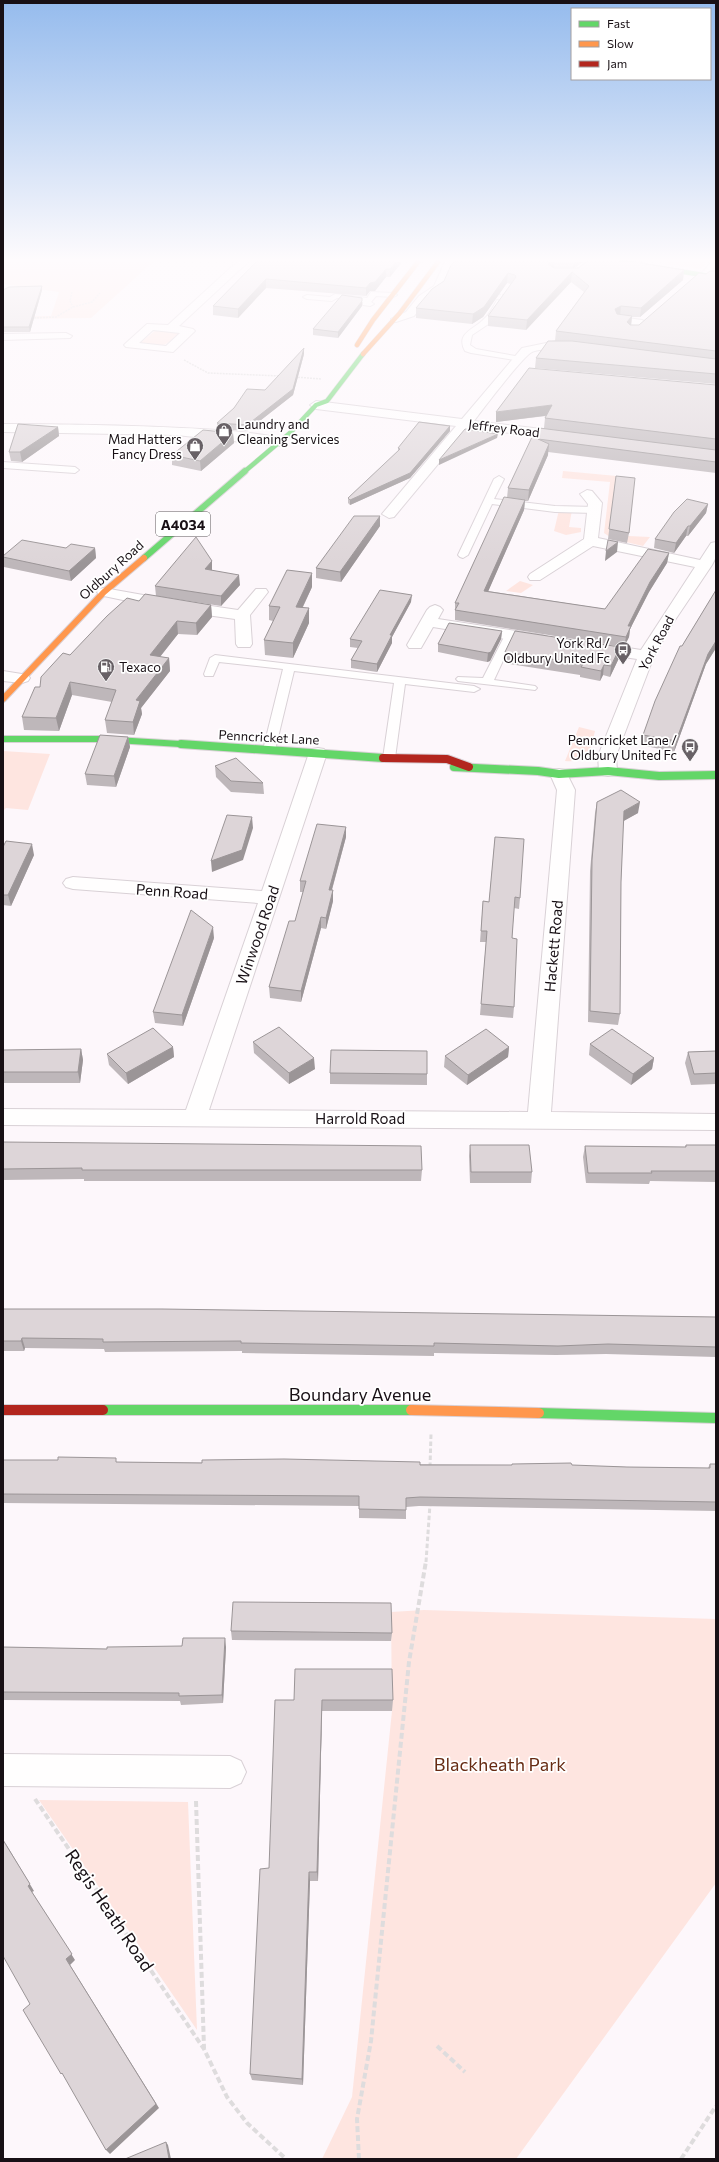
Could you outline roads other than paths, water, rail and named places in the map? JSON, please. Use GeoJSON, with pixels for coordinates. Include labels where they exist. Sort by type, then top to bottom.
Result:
{"type":"FeatureCollection","features":[{"type":"Feature","properties":{"kind":"main road","name":"Oldbury Road"},"geometry":{"type":"LineString","coordinates":[[3,699],[104,592],[280,442],[305,419],[316,405],[328,401],[357,363]]}},
{"type":"Feature","properties":{"kind":"main road","name":"Oldbury Road"},"geometry":{"type":"LineString","coordinates":[[316,405],[315,399],[320,392]]}},
{"type":"Feature","properties":{"kind":"main road","name":"Penncricket Lane"},"geometry":{"type":"LineString","coordinates":[[3,739],[24,743],[82,746],[148,743],[318,753],[389,758],[434,767],[469,767],[559,774],[608,771],[659,776],[716,775]]}},
{"type":"Feature","properties":{"kind":"main road","name":"Boundary Avenue"},"geometry":{"type":"LineString","coordinates":[[3,1410],[430,1410],[716,1418]]}},
{"type":"Feature","properties":{"kind":"street"},"geometry":{"type":"LineString","coordinates":[[388,514],[515,363]]}},
{"type":"Feature","properties":{"kind":"street"},"geometry":{"type":"LineString","coordinates":[[510,371],[526,372]]}},
{"type":"Feature","properties":{"kind":"street","name":"Jeffrey Road"},"geometry":{"type":"LineString","coordinates":[[316,405],[582,438]]}},
{"type":"Feature","properties":{"kind":"street"},"geometry":{"type":"LineString","coordinates":[[3,436],[9,428],[150,428],[226,434],[280,442]]}},
{"type":"Feature","properties":{"kind":"street"},"geometry":{"type":"LineString","coordinates":[[588,494],[594,500],[595,510],[591,541]]}},
{"type":"Feature","properties":{"kind":"street"},"geometry":{"type":"LineString","coordinates":[[535,577],[591,541],[705,565]]}},
{"type":"Feature","properties":{"kind":"street","name":"York Road"},"geometry":{"type":"LineString","coordinates":[[608,771],[607,756],[646,656],[662,626],[705,565],[716,546]]}},
{"type":"Feature","properties":{"kind":"street"},"geometry":{"type":"LineString","coordinates":[[104,592],[170,605],[242,615]]}},
{"type":"Feature","properties":{"kind":"street"},"geometry":{"type":"LineString","coordinates":[[244,644],[242,615],[261,592]]}},
{"type":"Feature","properties":{"kind":"street"},"geometry":{"type":"LineString","coordinates":[[415,645],[436,608]]}},
{"type":"Feature","properties":{"kind":"street"},"geometry":{"type":"LineString","coordinates":[[429,622],[555,642]]}},
{"type":"Feature","properties":{"kind":"street"},"geometry":{"type":"LineString","coordinates":[[578,645],[646,656]]}},
{"type":"Feature","properties":{"kind":"street"},"geometry":{"type":"LineString","coordinates":[[3,676],[22,678]]}},
{"type":"Feature","properties":{"kind":"street","name":"Winwood Road"},"geometry":{"type":"LineString","coordinates":[[195,1117],[318,753]]}},
{"type":"Feature","properties":{"kind":"street","name":"Hackett Road"},"geometry":{"type":"LineString","coordinates":[[539,1120],[566,790],[559,774]]}},
{"type":"Feature","properties":{"kind":"street","name":"Penn Road"},"geometry":{"type":"LineString","coordinates":[[73,884],[270,898]]}},
{"type":"Feature","properties":{"kind":"street","name":"Harrold Road"},"geometry":{"type":"LineString","coordinates":[[3,1117],[195,1117],[716,1122]]}},
{"type":"Feature","properties":{"kind":"street"},"geometry":{"type":"LineString","coordinates":[[9,1770],[230,1772]]}},
{"type":"Feature","properties":{"kind":"lane"},"geometry":{"type":"LineString","coordinates":[[3,464],[75,470]]}},
{"type":"Feature","properties":{"kind":"lane"},"geometry":{"type":"LineString","coordinates":[[463,555],[499,479]]}},
{"type":"Feature","properties":{"kind":"lane"},"geometry":{"type":"LineString","coordinates":[[489,501],[555,509],[595,510]]}},
{"type":"Feature","properties":{"kind":"lane"},"geometry":{"type":"LineString","coordinates":[[487,682],[510,635]]}},
{"type":"Feature","properties":{"kind":"lane"},"geometry":{"type":"LineString","coordinates":[[209,674],[216,658],[474,689]]}},
{"type":"Feature","properties":{"kind":"lane"},"geometry":{"type":"LineString","coordinates":[[269,750],[289,667]]}},
{"type":"Feature","properties":{"kind":"lane"},"geometry":{"type":"LineString","coordinates":[[455,678],[531,688]]}},
{"type":"Feature","properties":{"kind":"lane"},"geometry":{"type":"LineString","coordinates":[[389,758],[400,681]]}},
{"type":"Feature","properties":{"kind":"place","name":"Laundry and Cleaning Services"},"geometry":{"type":"Point","coordinates":[224,446]}},
{"type":"Feature","properties":{"kind":"place","name":"Mad Hatters Fancy Dress"},"geometry":{"type":"Point","coordinates":[195,461]}},
{"type":"Feature","properties":{"kind":"place","name":"York Rd / Oldbury United Fc"},"geometry":{"type":"Point","coordinates":[623,665]}},
{"type":"Feature","properties":{"kind":"place","name":"Texaco"},"geometry":{"type":"Point","coordinates":[106,682]}},
{"type":"Feature","properties":{"kind":"place","name":"Penncricket Lane / Oldbury United Fc"},"geometry":{"type":"Point","coordinates":[690,762]}},
{"type":"Feature","properties":{"kind":"park label","name":"Blackheath Park"},"geometry":{"type":"Point","coordinates":[500,1764]}}]}
